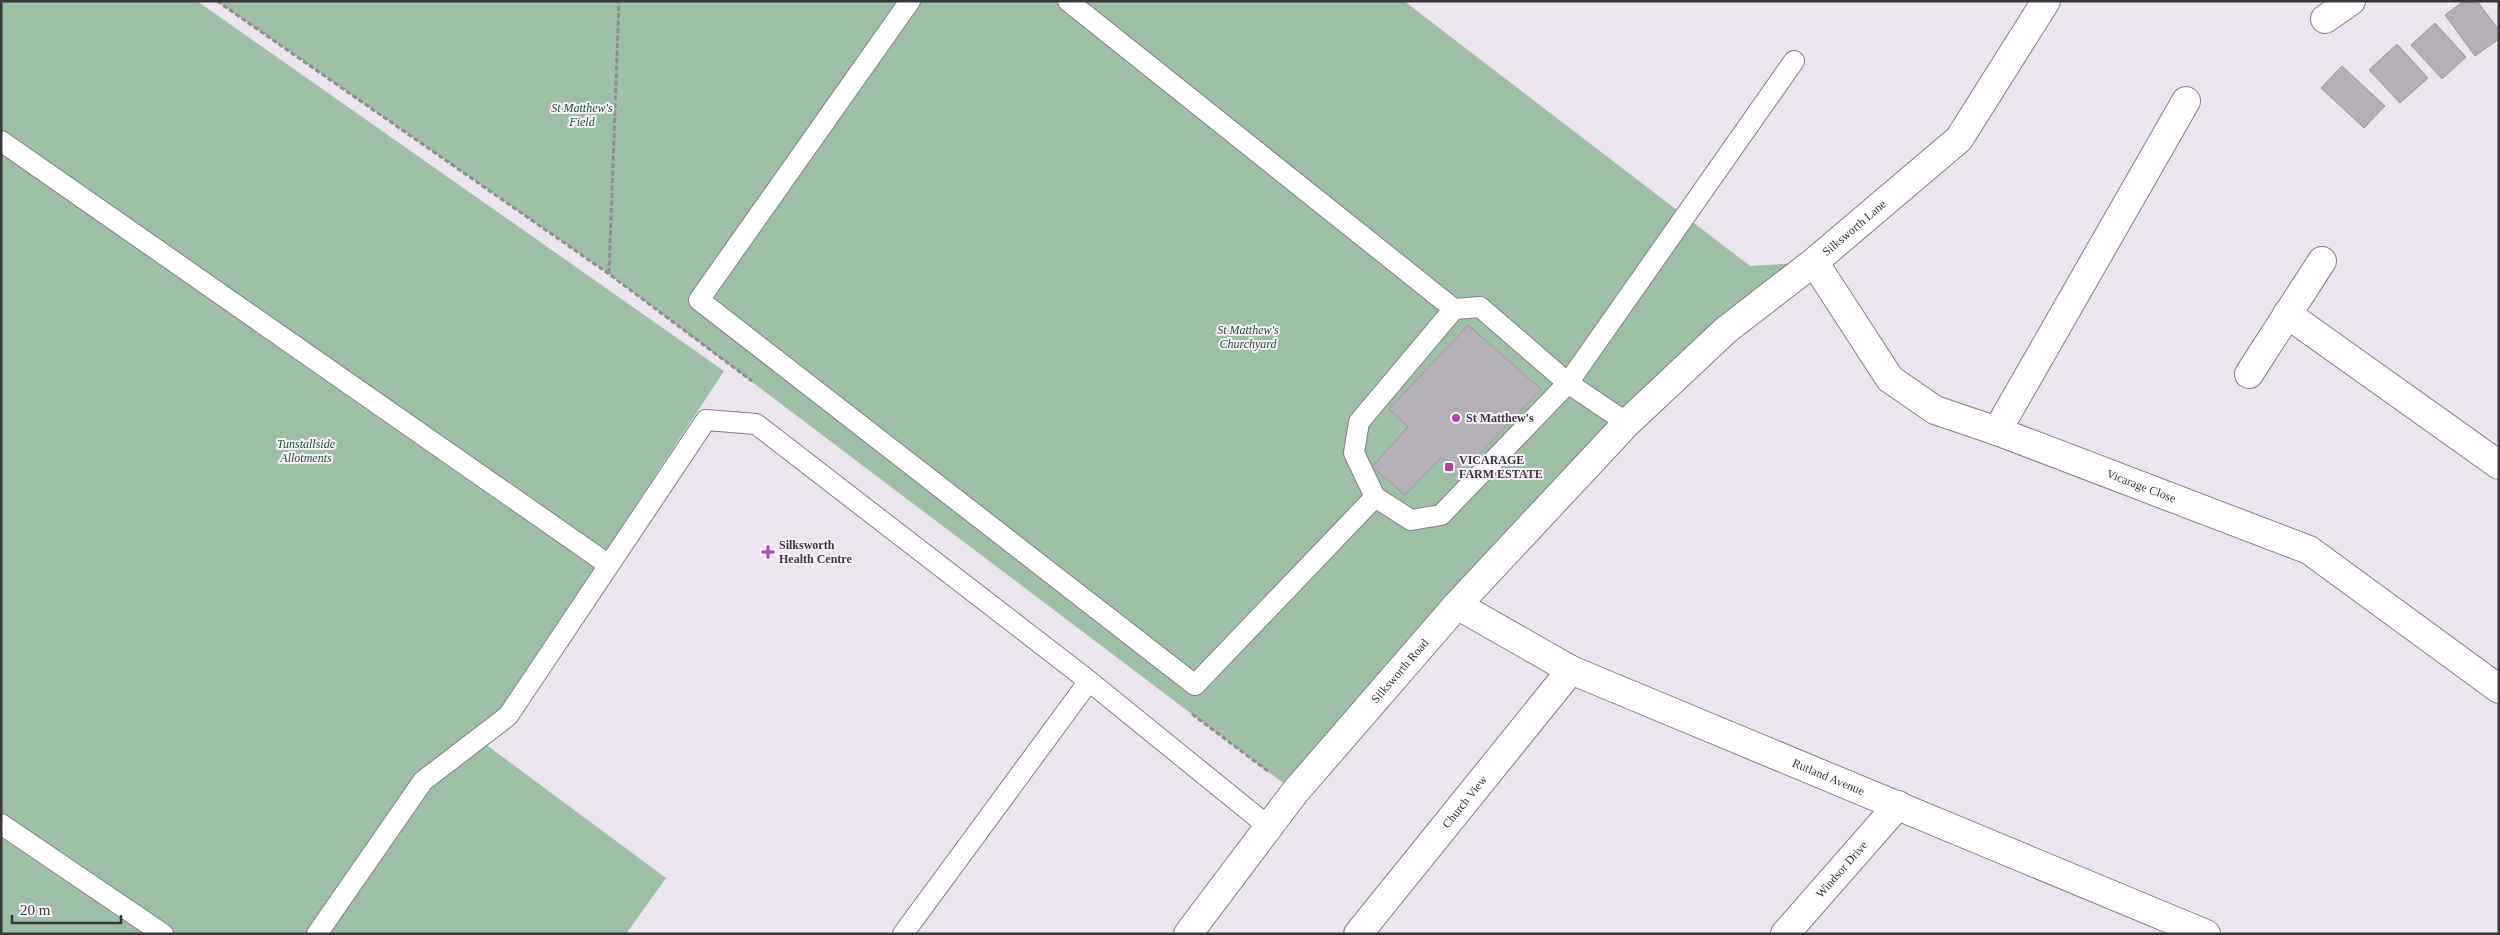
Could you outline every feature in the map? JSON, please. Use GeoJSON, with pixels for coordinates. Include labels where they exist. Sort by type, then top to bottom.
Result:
{"type":"FeatureCollection","features":[{"type":"Feature","properties":{"kind":"street","name":"Silksworth Lane"},"geometry":{"type":"LineString","coordinates":[[1627,422],[1726,330],[1814,262],[1959,139],[2046,1]]}},
{"type":"Feature","properties":{"kind":"street"},"geometry":{"type":"LineString","coordinates":[[2325,19],[2351,1]]}},
{"type":"Feature","properties":{"kind":"street"},"geometry":{"type":"LineString","coordinates":[[1997,431],[2186,101]]}},
{"type":"Feature","properties":{"kind":"street"},"geometry":{"type":"LineString","coordinates":[[2249,374],[2322,260]]}},
{"type":"Feature","properties":{"kind":"street","name":"Vicarage Close"},"geometry":{"type":"LineString","coordinates":[[1814,262],[1890,379],[1935,410],[1997,431],[2309,550],[2499,689]]}},
{"type":"Feature","properties":{"kind":"street"},"geometry":{"type":"LineString","coordinates":[[2287,314],[2499,465]]}},
{"type":"Feature","properties":{"kind":"street","name":"Silksworth Road"},"geometry":{"type":"LineString","coordinates":[[1188,934],[1295,792],[1457,606],[1627,422]]}},
{"type":"Feature","properties":{"kind":"street","name":"Rutland Avenue"},"geometry":{"type":"LineString","coordinates":[[1457,606],[1571,670],[2206,934]]}},
{"type":"Feature","properties":{"kind":"street","name":"Church View"},"geometry":{"type":"LineString","coordinates":[[1358,934],[1377,907],[1571,670]]}},
{"type":"Feature","properties":{"kind":"street","name":"Windsor Drive"},"geometry":{"type":"LineString","coordinates":[[1785,934],[1898,805]]}},
{"type":"Feature","properties":{"kind":"lane"},"geometry":{"type":"LineString","coordinates":[[910,1],[699,300],[1196,685],[1375,497]]}},
{"type":"Feature","properties":{"kind":"lane"},"geometry":{"type":"LineString","coordinates":[[1068,1],[1454,310]]}},
{"type":"Feature","properties":{"kind":"lane"},"geometry":{"type":"LineString","coordinates":[[1627,422],[1568,382],[1480,307],[1454,310],[1360,422],[1354,453],[1375,497],[1412,520],[1441,515],[1568,382],[1794,60]]}},
{"type":"Feature","properties":{"kind":"lane"},"geometry":{"type":"LineString","coordinates":[[1,141],[609,565]]}},
{"type":"Feature","properties":{"kind":"lane"},"geometry":{"type":"LineString","coordinates":[[318,934],[423,781],[508,716],[706,420],[756,424],[1089,681],[1270,827]]}},
{"type":"Feature","properties":{"kind":"lane"},"geometry":{"type":"LineString","coordinates":[[903,934],[1089,681]]}},
{"type":"Feature","properties":{"kind":"lane"},"geometry":{"type":"LineString","coordinates":[[1,824],[163,934]]}},
{"type":"Feature","properties":{"kind":"path"},"geometry":{"type":"LineString","coordinates":[[217,1],[610,274],[753,382]]}},
{"type":"Feature","properties":{"kind":"path"},"geometry":{"type":"LineString","coordinates":[[610,274],[619,1]]}},
{"type":"Feature","properties":{"kind":"path"},"geometry":{"type":"LineString","coordinates":[[1191,714],[1295,792]]}},
{"type":"Feature","properties":{"kind":"green space","name":"Tunstallside Allotments"},"geometry":{"type":"Polygon","coordinates":[[[1,1],[197,1],[724,371],[481,741],[666,878],[626,934],[1,934],[1,1]]]}},
{"type":"Feature","properties":{"kind":"green space","name":"St Matthew's Churchyard"},"geometry":{"type":"Polygon","coordinates":[[[217,1],[1404,1],[1750,266],[1814,262],[1726,330],[1295,792],[609,274],[217,1]]]}},
{"type":"Feature","properties":{"kind":"building"},"geometry":{"type":"Polygon","coordinates":[[[2464,1],[2477,1],[2499,30],[2499,39],[2475,56],[2445,15],[2464,1]]]}},
{"type":"Feature","properties":{"kind":"building"},"geometry":{"type":"Polygon","coordinates":[[[2435,23],[2466,57],[2442,79],[2411,45],[2435,23]]]}},
{"type":"Feature","properties":{"kind":"building"},"geometry":{"type":"Polygon","coordinates":[[[2397,44],[2428,78],[2400,103],[2369,70],[2397,44]]]}},
{"type":"Feature","properties":{"kind":"building"},"geometry":{"type":"Polygon","coordinates":[[[2342,66],[2385,106],[2364,128],[2321,88],[2342,66]]]}},
{"type":"Feature","properties":{"kind":"building","name":"St Matthew's"},"geometry":{"type":"Polygon","coordinates":[[[1468,325],[1541,389],[1460,475],[1441,458],[1405,495],[1372,467],[1408,427],[1389,409],[1468,325]]]}},
{"type":"Feature","properties":{"kind":"place","name":"St Matthew's"},"geometry":{"type":"Point","coordinates":[1456,418]}},
{"type":"Feature","properties":{"kind":"place","name":"VICARAGE FARM ESTATE"},"geometry":{"type":"Point","coordinates":[1449,467]}},
{"type":"Feature","properties":{"kind":"place","name":"Silksworth Health Centre"},"geometry":{"type":"Point","coordinates":[768,552]}},
{"type":"Feature","properties":{"kind":"park label","name":"St Matthew's Field"},"geometry":{"type":"Point","coordinates":[582,115]}}]}
